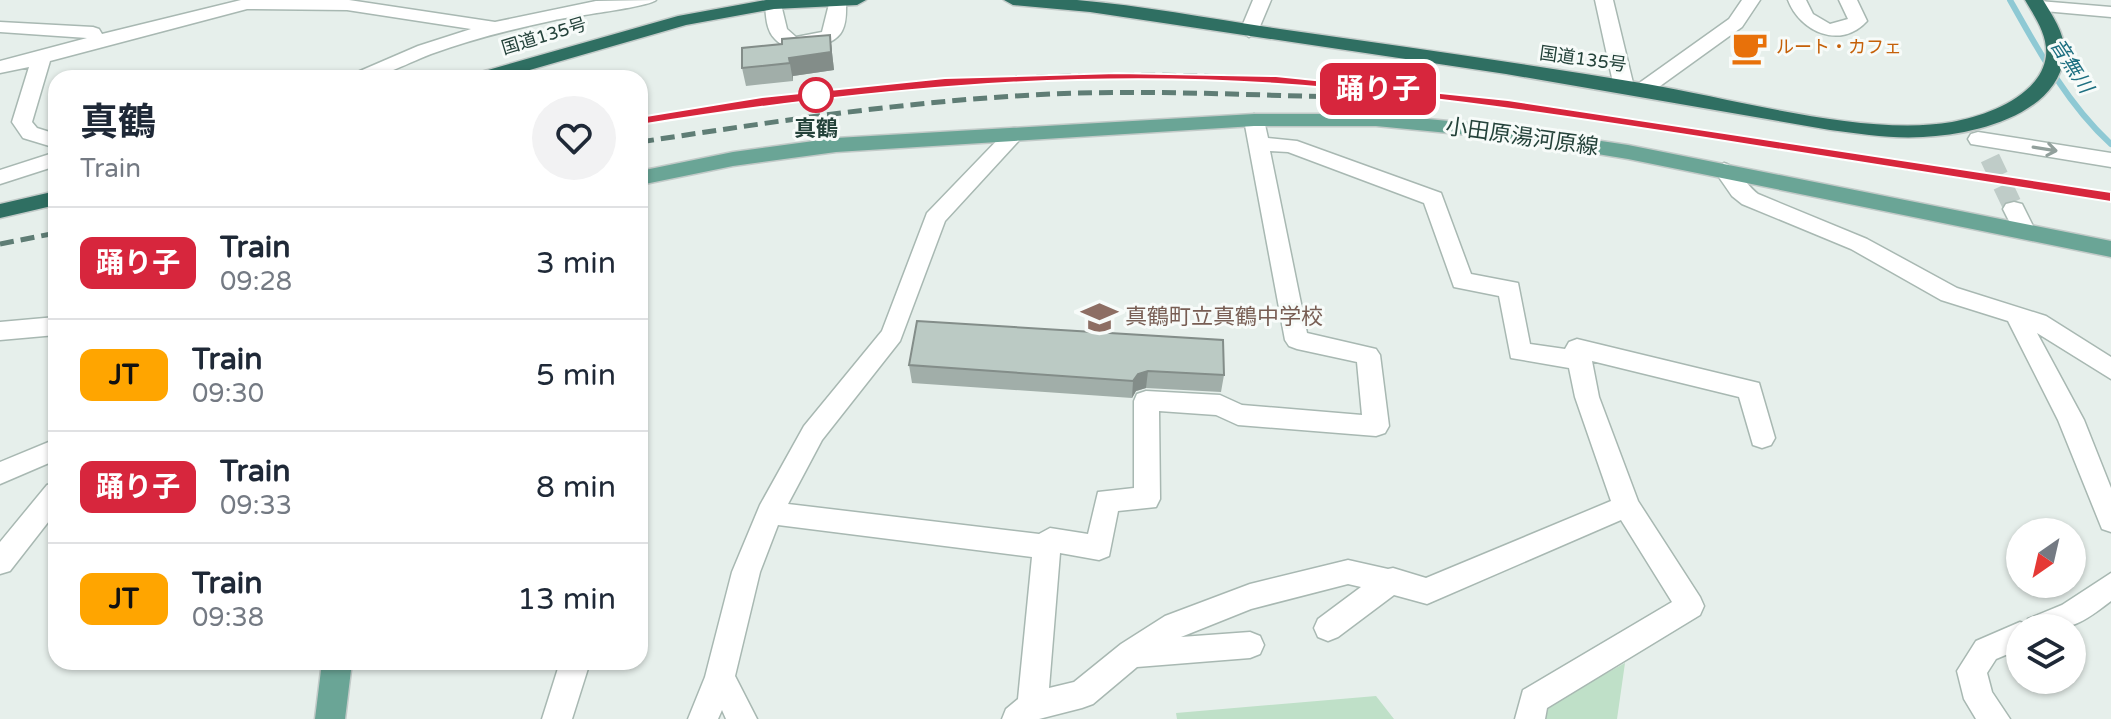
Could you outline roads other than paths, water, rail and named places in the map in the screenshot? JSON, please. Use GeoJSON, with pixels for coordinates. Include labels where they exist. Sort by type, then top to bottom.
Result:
{"type":"FeatureCollection","features":[{"type":"Feature","properties":{"kind":"highway","name":"国道135号"},"geometry":{"type":"LineString","coordinates":[[508,70],[667,23],[778,2],[857,0]]}},
{"type":"Feature","properties":{"kind":"highway","name":"国道135号"},"geometry":{"type":"LineString","coordinates":[[1013,0],[1249,31],[1879,130],[1974,133],[2014,109],[2047,79],[2054,59],[2054,41],[2037,3]]}},
{"type":"Feature","properties":{"kind":"highway"},"geometry":{"type":"LineString","coordinates":[[0,211],[48,200]]}},
{"type":"Feature","properties":{"kind":"main road","name":"小田原湯河原線"},"geometry":{"type":"LineString","coordinates":[[648,176],[733,159],[836,145],[1015,134],[1257,132],[1376,120],[1500,132],[1724,170],[2111,249]]}},
{"type":"Feature","properties":{"kind":"main road"},"geometry":{"type":"LineString","coordinates":[[334,716],[337,670]]}},
{"type":"Feature","properties":{"kind":"street"},"geometry":{"type":"LineString","coordinates":[[379,70],[425,50],[495,27],[592,3],[647,0]]}},
{"type":"Feature","properties":{"kind":"street"},"geometry":{"type":"LineString","coordinates":[[1249,31],[1257,4],[1262,0]]}},
{"type":"Feature","properties":{"kind":"street"},"geometry":{"type":"LineString","coordinates":[[1604,0],[1633,89],[1736,23],[1751,0]]}},
{"type":"Feature","properties":{"kind":"street"},"geometry":{"type":"LineString","coordinates":[[1797,0],[1800,14],[1807,22],[1833,30],[1852,26],[1858,21],[1848,0]]}},
{"type":"Feature","properties":{"kind":"street"},"geometry":{"type":"LineString","coordinates":[[778,2],[774,18],[779,35],[783,40],[795,43],[829,36],[835,28],[838,1]]}},
{"type":"Feature","properties":{"kind":"street"},"geometry":{"type":"LineString","coordinates":[[2037,3],[2111,12]]}},
{"type":"Feature","properties":{"kind":"street"},"geometry":{"type":"LineString","coordinates":[[0,67],[247,4],[347,5],[495,27]]}},
{"type":"Feature","properties":{"kind":"street"},"geometry":{"type":"LineString","coordinates":[[0,27],[98,33],[107,38]]}},
{"type":"Feature","properties":{"kind":"street"},"geometry":{"type":"LineString","coordinates":[[42,56],[22,122],[30,133],[48,139]]}},
{"type":"Feature","properties":{"kind":"street"},"geometry":{"type":"LineString","coordinates":[[1257,132],[1433,198],[1462,281],[1510,289],[1519,352],[1579,360]]}},
{"type":"Feature","properties":{"kind":"street"},"geometry":{"type":"LineString","coordinates":[[1257,132],[1297,340],[1368,355],[1376,426],[1238,415],[1220,405],[1146,401],[1147,499],[1107,500],[1099,548],[1050,540],[1047,547],[1024,712],[1082,694],[1131,654],[1175,625],[1250,597],[1348,572],[1393,580],[1427,591],[1626,506]]}},
{"type":"Feature","properties":{"kind":"street"},"geometry":{"type":"LineString","coordinates":[[1974,133],[1990,158]]}},
{"type":"Feature","properties":{"kind":"street"},"geometry":{"type":"LineString","coordinates":[[1974,133],[2111,160]]}},
{"type":"Feature","properties":{"kind":"street"},"geometry":{"type":"LineString","coordinates":[[703,719],[720,677],[746,572],[769,513],[813,433],[892,335],[935,218],[1015,134]]}},
{"type":"Feature","properties":{"kind":"street"},"geometry":{"type":"LineString","coordinates":[[0,177],[48,162]]}},
{"type":"Feature","properties":{"kind":"street"},"geometry":{"type":"LineString","coordinates":[[1724,170],[1739,191],[1750,199],[1859,244],[1949,294],[2015,313],[2064,337],[2111,370]]}},
{"type":"Feature","properties":{"kind":"street"},"geometry":{"type":"LineString","coordinates":[[2014,209],[2024,230]]}},
{"type":"Feature","properties":{"kind":"street"},"geometry":{"type":"LineString","coordinates":[[2015,313],[2071,420],[2111,521]]}},
{"type":"Feature","properties":{"kind":"street"},"geometry":{"type":"LineString","coordinates":[[0,331],[48,327]]}},
{"type":"Feature","properties":{"kind":"street"},"geometry":{"type":"LineString","coordinates":[[1530,719],[1534,700],[1690,606],[1626,506],[1587,397],[1577,348],[1750,390],[1762,438]]}},
{"type":"Feature","properties":{"kind":"street"},"geometry":{"type":"LineString","coordinates":[[0,473],[48,452]]}},
{"type":"Feature","properties":{"kind":"street"},"geometry":{"type":"LineString","coordinates":[[0,562],[48,503]]}},
{"type":"Feature","properties":{"kind":"street"},"geometry":{"type":"LineString","coordinates":[[769,513],[1047,547]]}},
{"type":"Feature","properties":{"kind":"street"},"geometry":{"type":"LineString","coordinates":[[1328,628],[1393,580]]}},
{"type":"Feature","properties":{"kind":"street"},"geometry":{"type":"LineString","coordinates":[[2072,614],[2111,585]]}},
{"type":"Feature","properties":{"kind":"street"},"geometry":{"type":"LineString","coordinates":[[1995,719],[1979,699],[1972,671],[1986,650],[2006,641]]}},
{"type":"Feature","properties":{"kind":"street"},"geometry":{"type":"LineString","coordinates":[[1131,654],[1250,645]]}},
{"type":"Feature","properties":{"kind":"street"},"geometry":{"type":"LineString","coordinates":[[557,719],[572,670]]}},
{"type":"Feature","properties":{"kind":"street"},"geometry":{"type":"LineString","coordinates":[[720,677],[742,719]]}},
{"type":"Feature","properties":{"kind":"waterway","name":"音無川"},"geometry":{"type":"LineString","coordinates":[[2010,0],[2068,94],[2111,144]]}},
{"type":"Feature","properties":{"kind":"tunnel"},"geometry":{"type":"LineString","coordinates":[[1990,158],[2014,209]]}},
{"type":"Feature","properties":{"kind":"railway"},"geometry":{"type":"LineString","coordinates":[[648,120],[847,91],[986,80],[1126,75],[1256,78],[1377,88],[1497,103],[2111,197]]}},
{"type":"Feature","properties":{"kind":"railway"},"geometry":{"type":"LineString","coordinates":[[648,141],[787,120],[984,98],[1149,92],[1343,97]]}},
{"type":"Feature","properties":{"kind":"railway"},"geometry":{"type":"LineString","coordinates":[[0,244],[48,235]]}},
{"type":"Feature","properties":{"kind":"train","name":"踊り子"},"geometry":{"type":"LineString","coordinates":[[648,119],[762,101],[945,82],[1197,76],[1276,80],[1425,93],[1508,104],[2111,197]]}},
{"type":"Feature","properties":{"kind":"place","name":"ルート・カフェ"},"geometry":{"type":"Point","coordinates":[1750,47]}},
{"type":"Feature","properties":{"kind":"place","name":"真鶴"},"geometry":{"type":"Point","coordinates":[816,95]}},
{"type":"Feature","properties":{"kind":"place","name":"真鶴町立真鶴中学校"},"geometry":{"type":"Point","coordinates":[1099,317]}}]}
